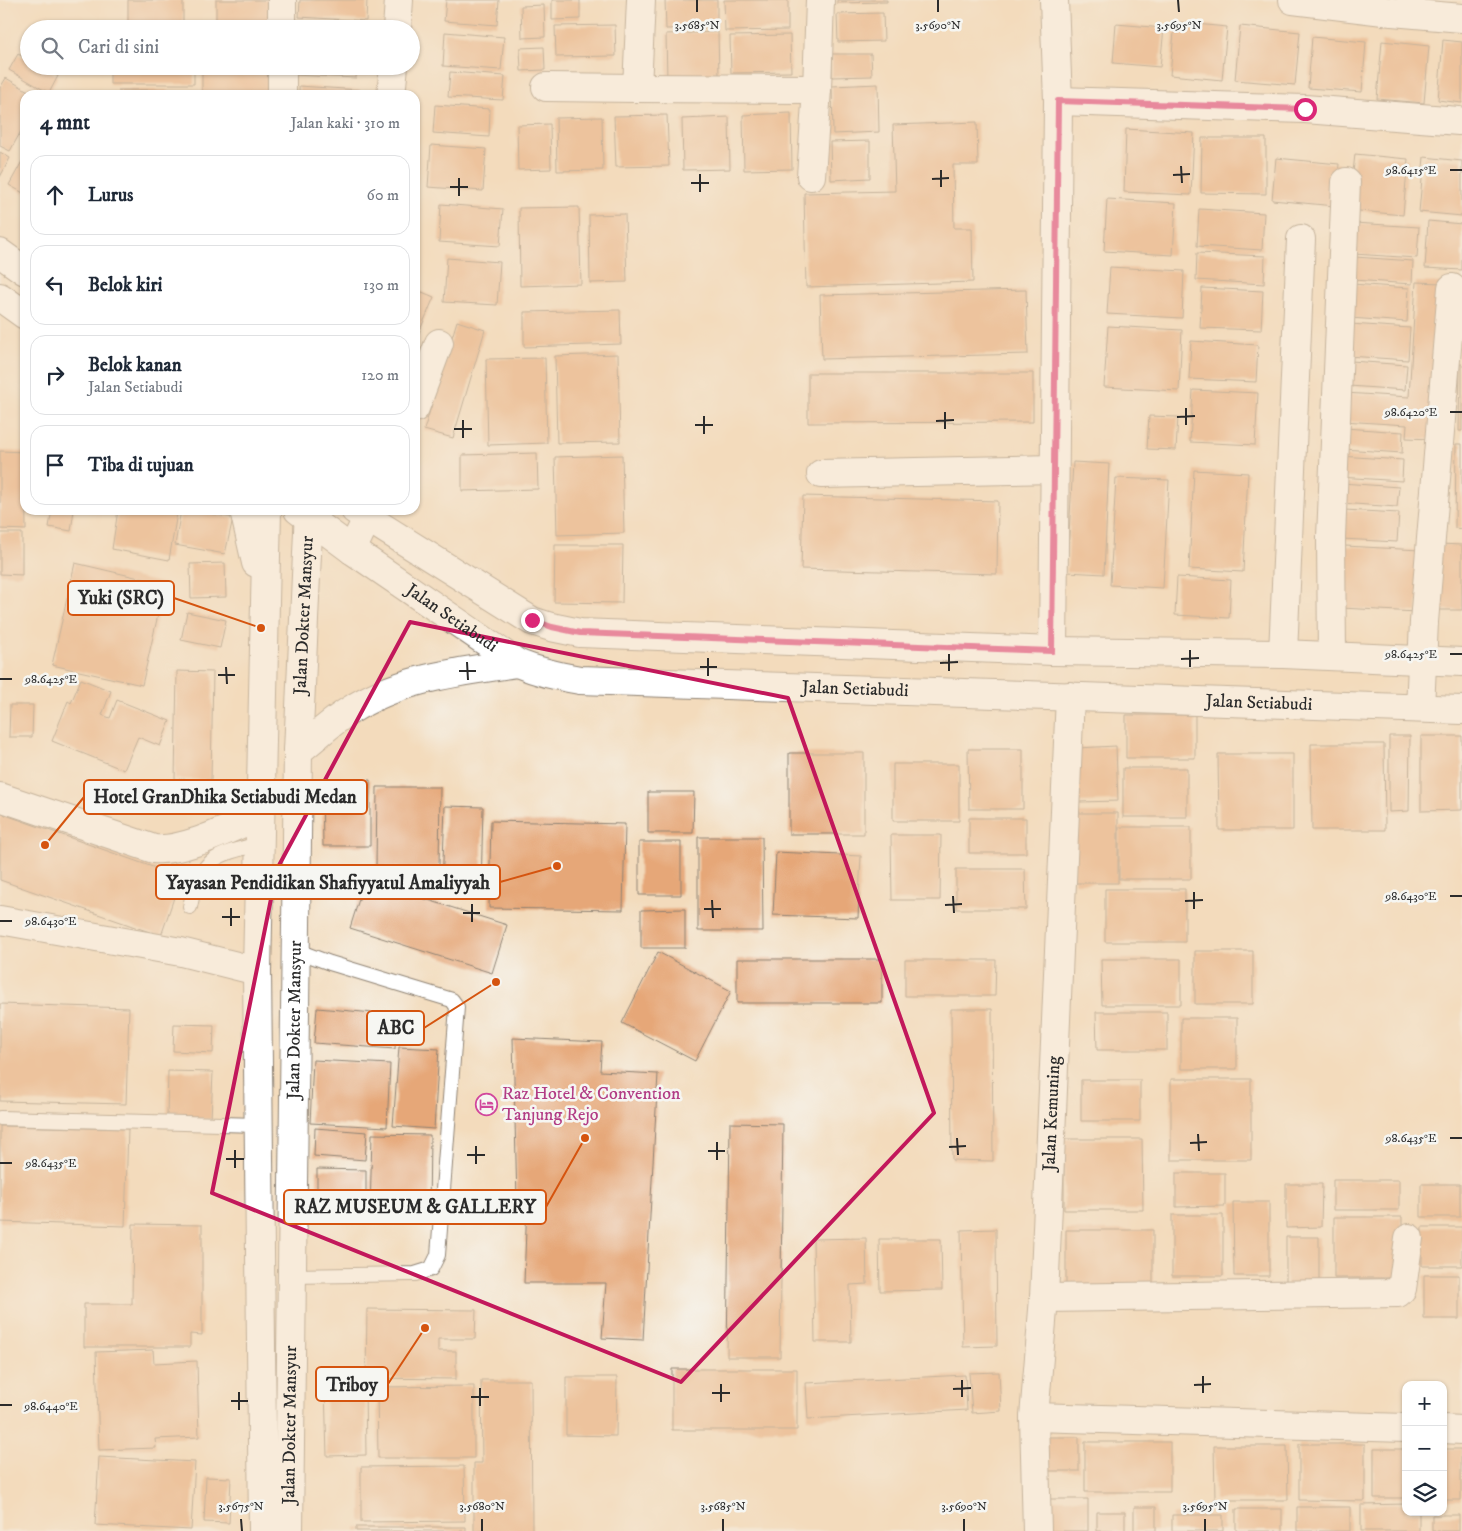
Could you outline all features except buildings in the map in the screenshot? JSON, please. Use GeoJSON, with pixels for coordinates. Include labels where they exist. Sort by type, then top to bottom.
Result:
{"type":"FeatureCollection","features":[{"type":"Feature","properties":{"kind":"street"},"geometry":{"type":"LineString","coordinates":[[282,0],[282,20]]}},
{"type":"Feature","properties":{"kind":"street"},"geometry":{"type":"LineString","coordinates":[[398,20],[399,0]]}},
{"type":"Feature","properties":{"kind":"street"},"geometry":{"type":"LineString","coordinates":[[638,88],[641,0]]}},
{"type":"Feature","properties":{"kind":"street"},"geometry":{"type":"LineString","coordinates":[[810,176],[817,89],[820,0]]}},
{"type":"Feature","properties":{"kind":"street"},"geometry":{"type":"LineString","coordinates":[[1052,651],[1058,101],[1054,0]]}},
{"type":"Feature","properties":{"kind":"street"},"geometry":{"type":"LineString","coordinates":[[1293,0],[1392,6],[1462,18]]}},
{"type":"Feature","properties":{"kind":"street"},"geometry":{"type":"LineString","coordinates":[[282,75],[282,90]]}},
{"type":"Feature","properties":{"kind":"street"},"geometry":{"type":"LineString","coordinates":[[392,90],[393,75]]}},
{"type":"Feature","properties":{"kind":"street"},"geometry":{"type":"LineString","coordinates":[[546,87],[817,89]]}},
{"type":"Feature","properties":{"kind":"street"},"geometry":{"type":"LineString","coordinates":[[1058,101],[1305,109],[1459,121]]}},
{"type":"Feature","properties":{"kind":"street"},"geometry":{"type":"LineString","coordinates":[[1332,656],[1332,537],[1346,182]]}},
{"type":"Feature","properties":{"kind":"street"},"geometry":{"type":"LineString","coordinates":[[1283,654],[1301,239]]}},
{"type":"Feature","properties":{"kind":"street"},"geometry":{"type":"LineString","coordinates":[[0,253],[20,267]]}},
{"type":"Feature","properties":{"kind":"street"},"geometry":{"type":"LineString","coordinates":[[1420,708],[1424,622],[1452,288]]}},
{"type":"Feature","properties":{"kind":"street"},"geometry":{"type":"LineString","coordinates":[[0,297],[20,311]]}},
{"type":"Feature","properties":{"kind":"street"},"geometry":{"type":"LineString","coordinates":[[420,394],[439,343]]}},
{"type":"Feature","properties":{"kind":"street"},"geometry":{"type":"LineString","coordinates":[[821,474],[1054,469]]}},
{"type":"Feature","properties":{"kind":"street"},"geometry":{"type":"LineString","coordinates":[[245,515],[265,603]]}},
{"type":"Feature","properties":{"kind":"street","name":"Jalan Dokter Mansyur"},"geometry":{"type":"LineString","coordinates":[[263,1531],[257,970],[259,816],[268,515]]}},
{"type":"Feature","properties":{"kind":"street","name":"Jalan Dokter Mansyur"},"geometry":{"type":"LineString","coordinates":[[289,1531],[298,751],[305,515]]}},
{"type":"Feature","properties":{"kind":"street","name":"Jalan Setiabudi"},"geometry":{"type":"LineString","coordinates":[[308,515],[352,550],[517,663],[535,671],[580,680],[1462,710]]}},
{"type":"Feature","properties":{"kind":"street"},"geometry":{"type":"LineString","coordinates":[[352,550],[364,515]]}},
{"type":"Feature","properties":{"kind":"street"},"geometry":{"type":"LineString","coordinates":[[368,515],[526,617],[552,627],[580,633],[1052,651],[1283,654],[1462,662]]}},
{"type":"Feature","properties":{"kind":"street"},"geometry":{"type":"LineString","coordinates":[[298,751],[349,711],[406,684],[435,676],[517,663]]}},
{"type":"Feature","properties":{"kind":"street","name":"Jalan Kemuning"},"geometry":{"type":"LineString","coordinates":[[1037,1531],[1034,1417],[1044,1298],[1070,696]]}},
{"type":"Feature","properties":{"kind":"street"},"geometry":{"type":"LineString","coordinates":[[0,797],[154,849],[172,850],[259,816]]}},
{"type":"Feature","properties":{"kind":"street"},"geometry":{"type":"LineString","coordinates":[[0,920],[181,952],[257,970]]}},
{"type":"Feature","properties":{"kind":"street"},"geometry":{"type":"LineString","coordinates":[[1044,1298],[1398,1293],[1403,1286],[1409,1238]]}},
{"type":"Feature","properties":{"kind":"street"},"geometry":{"type":"LineString","coordinates":[[261,1398],[290,1398]]}},
{"type":"Feature","properties":{"kind":"street"},"geometry":{"type":"LineString","coordinates":[[1034,1417],[1402,1428]]}},
{"type":"Feature","properties":{"kind":"street"},"geometry":{"type":"LineString","coordinates":[[1447,1429],[1462,1430]]}},
{"type":"Feature","properties":{"kind":"lane"},"geometry":{"type":"LineString","coordinates":[[190,907],[195,886],[205,865],[217,857],[232,851],[259,844]]}},
{"type":"Feature","properties":{"kind":"lane"},"geometry":{"type":"LineString","coordinates":[[292,1276],[415,1274],[431,1269],[438,1255],[457,1007],[452,1000],[330,963],[295,950]]}},
{"type":"Feature","properties":{"kind":"lane"},"geometry":{"type":"LineString","coordinates":[[0,1118],[258,1125]]}},
{"type":"Feature","properties":{"kind":"highlighted area"},"geometry":{"type":"Polygon","coordinates":[[[410,622],[788,698],[934,1113],[681,1382],[212,1193],[277,869],[410,622]]]}},
{"type":"Feature","properties":{"kind":"place","name":"Yuki (SRC)"},"geometry":{"type":"Point","coordinates":[261,628]}},
{"type":"Feature","properties":{"kind":"place","name":"Hotel GranDhika Setiabudi Medan"},"geometry":{"type":"Point","coordinates":[45,845]}},
{"type":"Feature","properties":{"kind":"place","name":"Yayasan Pendidikan Shafiyyatul Amaliyyah"},"geometry":{"type":"Point","coordinates":[557,866]}},
{"type":"Feature","properties":{"kind":"place","name":"ABC"},"geometry":{"type":"Point","coordinates":[496,982]}},
{"type":"Feature","properties":{"kind":"place","name":"Raz Hotel & Convention Tanjung Rejo"},"geometry":{"type":"Point","coordinates":[486,1104]}},
{"type":"Feature","properties":{"kind":"place","name":"RAZ MUSEUM & GALLERY"},"geometry":{"type":"Point","coordinates":[585,1138]}},
{"type":"Feature","properties":{"kind":"place","name":"Triboy"},"geometry":{"type":"Point","coordinates":[425,1328]}},
{"type":"Feature","properties":{"kind":"route"},"geometry":{"type":"LineString","coordinates":[[532,620],[552,627],[580,633],[1052,651],[1058,101],[1305,109]]}}]}
